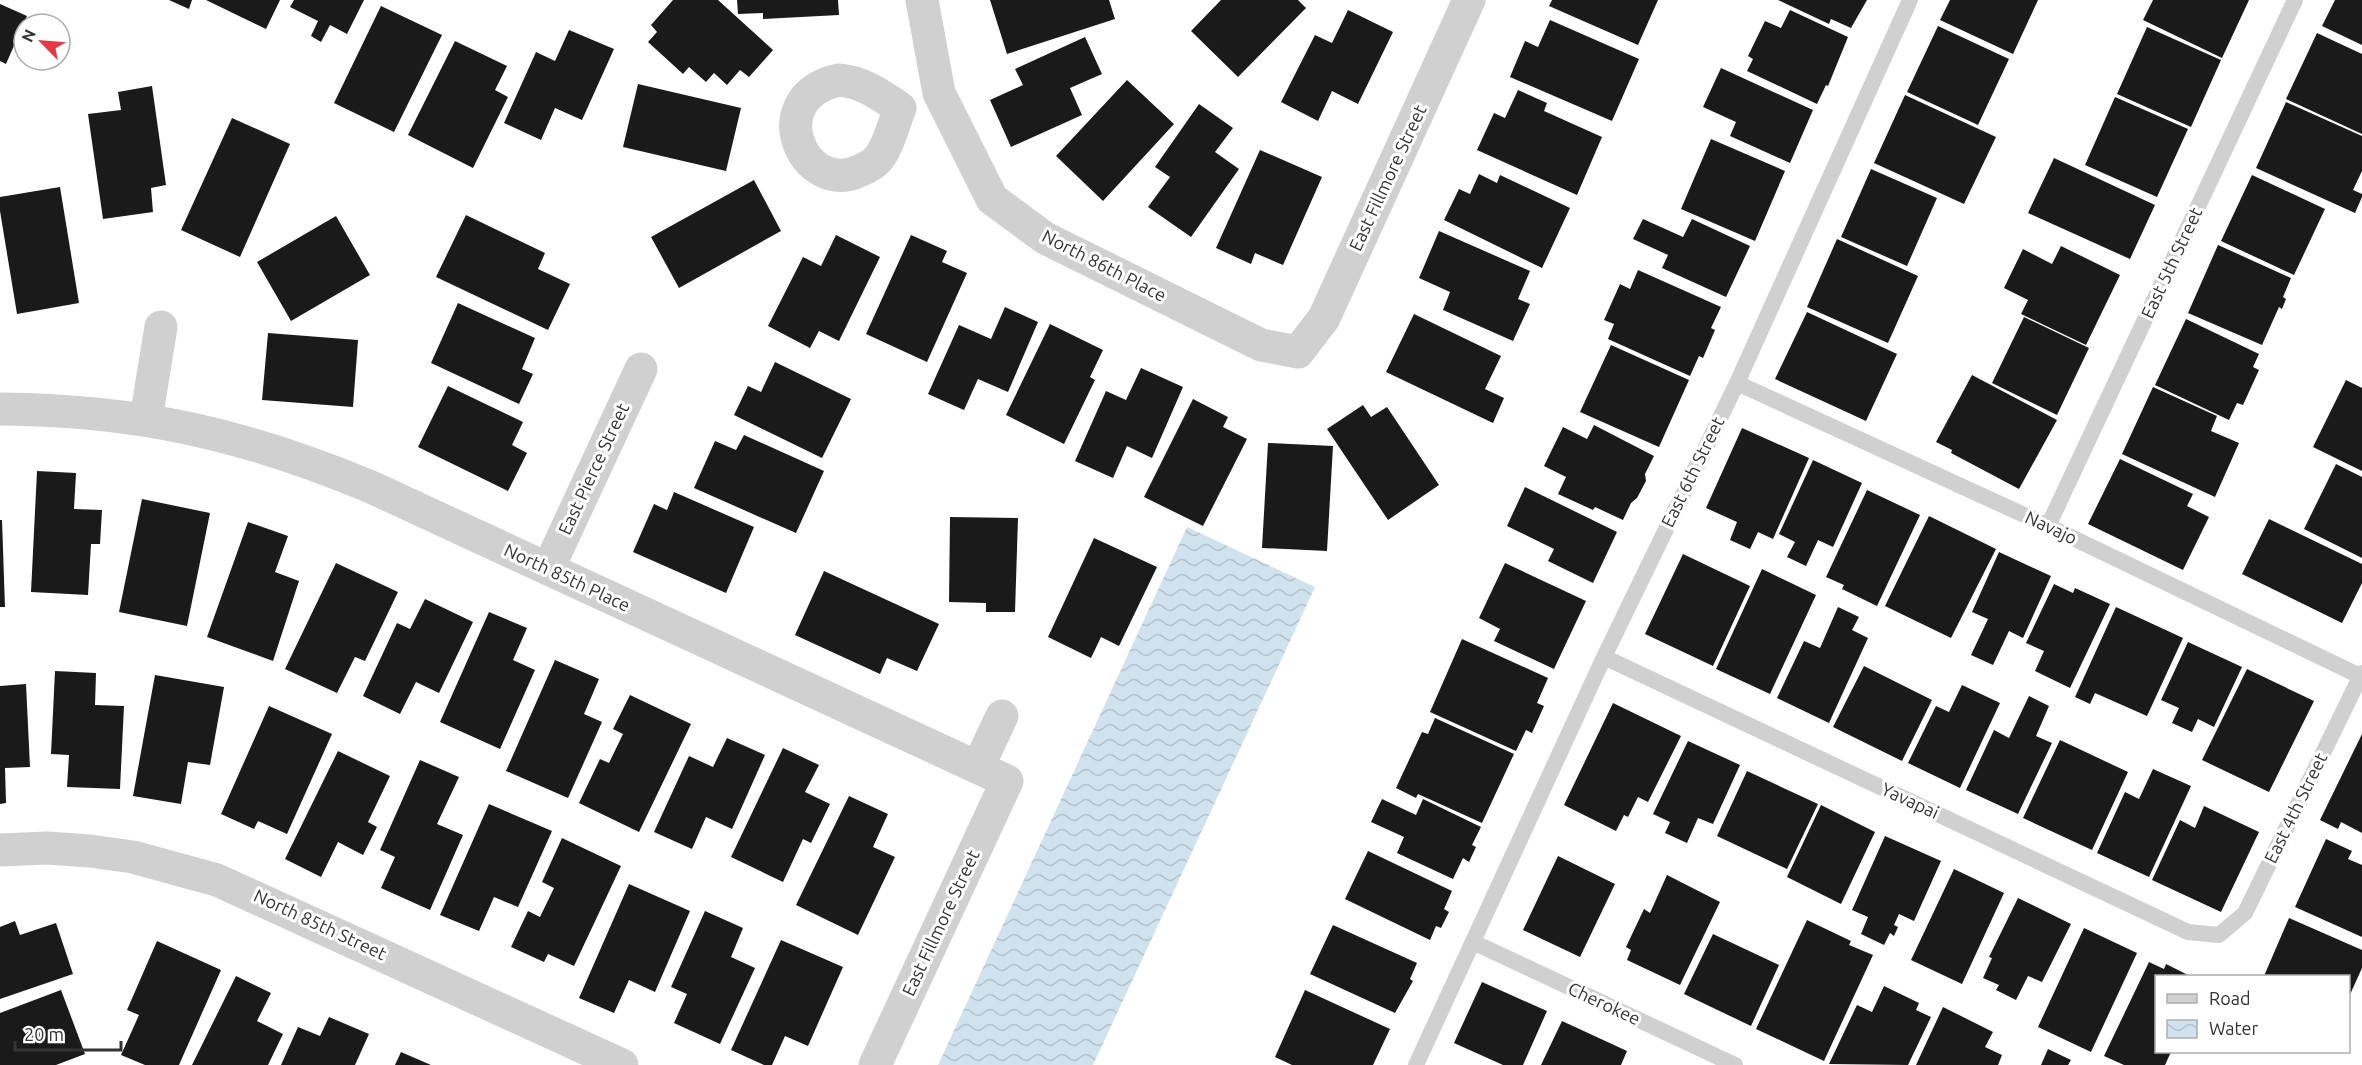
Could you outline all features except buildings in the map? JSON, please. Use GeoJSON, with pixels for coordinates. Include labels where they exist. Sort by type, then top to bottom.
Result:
{"type":"FeatureCollection","features":[{"type":"Feature","properties":{"kind":"street","name":"North 86th Place"},"geometry":{"type":"LineString","coordinates":[[922,0],[939,93],[992,199],[1045,238],[1261,345],[1298,352]]}},
{"type":"Feature","properties":{"kind":"street","name":"East Fillmore Street"},"geometry":{"type":"LineString","coordinates":[[1298,352],[1324,318],[1469,0]]}},
{"type":"Feature","properties":{"kind":"street"},"geometry":{"type":"LineString","coordinates":[[900,108],[939,93]]}},
{"type":"Feature","properties":{"kind":"street"},"geometry":{"type":"LineString","coordinates":[[146,419],[161,327]]}},
{"type":"Feature","properties":{"kind":"street","name":"East Pierce Street"},"geometry":{"type":"LineString","coordinates":[[548,569],[641,369]]}},
{"type":"Feature","properties":{"kind":"street","name":"North 85th Place"},"geometry":{"type":"LineString","coordinates":[[0,409],[69,411],[146,419],[223,435],[319,465],[1007,781]]}},
{"type":"Feature","properties":{"kind":"street"},"geometry":{"type":"LineString","coordinates":[[978,767],[1002,716]]}},
{"type":"Feature","properties":{"kind":"street","name":"East Fillmore Street"},"geometry":{"type":"LineString","coordinates":[[875,1065],[1007,781]]}},
{"type":"Feature","properties":{"kind":"street","name":"North 85th Street"},"geometry":{"type":"LineString","coordinates":[[0,850],[47,848],[90,851],[133,857],[217,880],[257,896],[622,1065]]}},
{"type":"Feature","properties":{"kind":"lane","name":"East 6th Street"},"geometry":{"type":"LineString","coordinates":[[1416,1065],[1604,657],[1737,383],[1910,0]]}},
{"type":"Feature","properties":{"kind":"lane","name":"East 5th Street"},"geometry":{"type":"LineString","coordinates":[[2048,526],[2295,0]]}},
{"type":"Feature","properties":{"kind":"lane","name":"Navajo"},"geometry":{"type":"LineString","coordinates":[[1737,383],[2048,526],[2361,675]]}},
{"type":"Feature","properties":{"kind":"lane","name":"Yavapai"},"geometry":{"type":"LineString","coordinates":[[1604,657],[2188,932],[2219,935]]}},
{"type":"Feature","properties":{"kind":"lane","name":"East 4th Street"},"geometry":{"type":"LineString","coordinates":[[2219,935],[2246,913],[2361,675]]}},
{"type":"Feature","properties":{"kind":"lane","name":"Cherokee"},"geometry":{"type":"LineString","coordinates":[[1473,942],[1735,1065]]}},
{"type":"Feature","properties":{"kind":"water"},"geometry":{"type":"Polygon","coordinates":[[[1187,527],[1315,587],[1093,1065],[938,1065],[1187,527]]]}}]}
